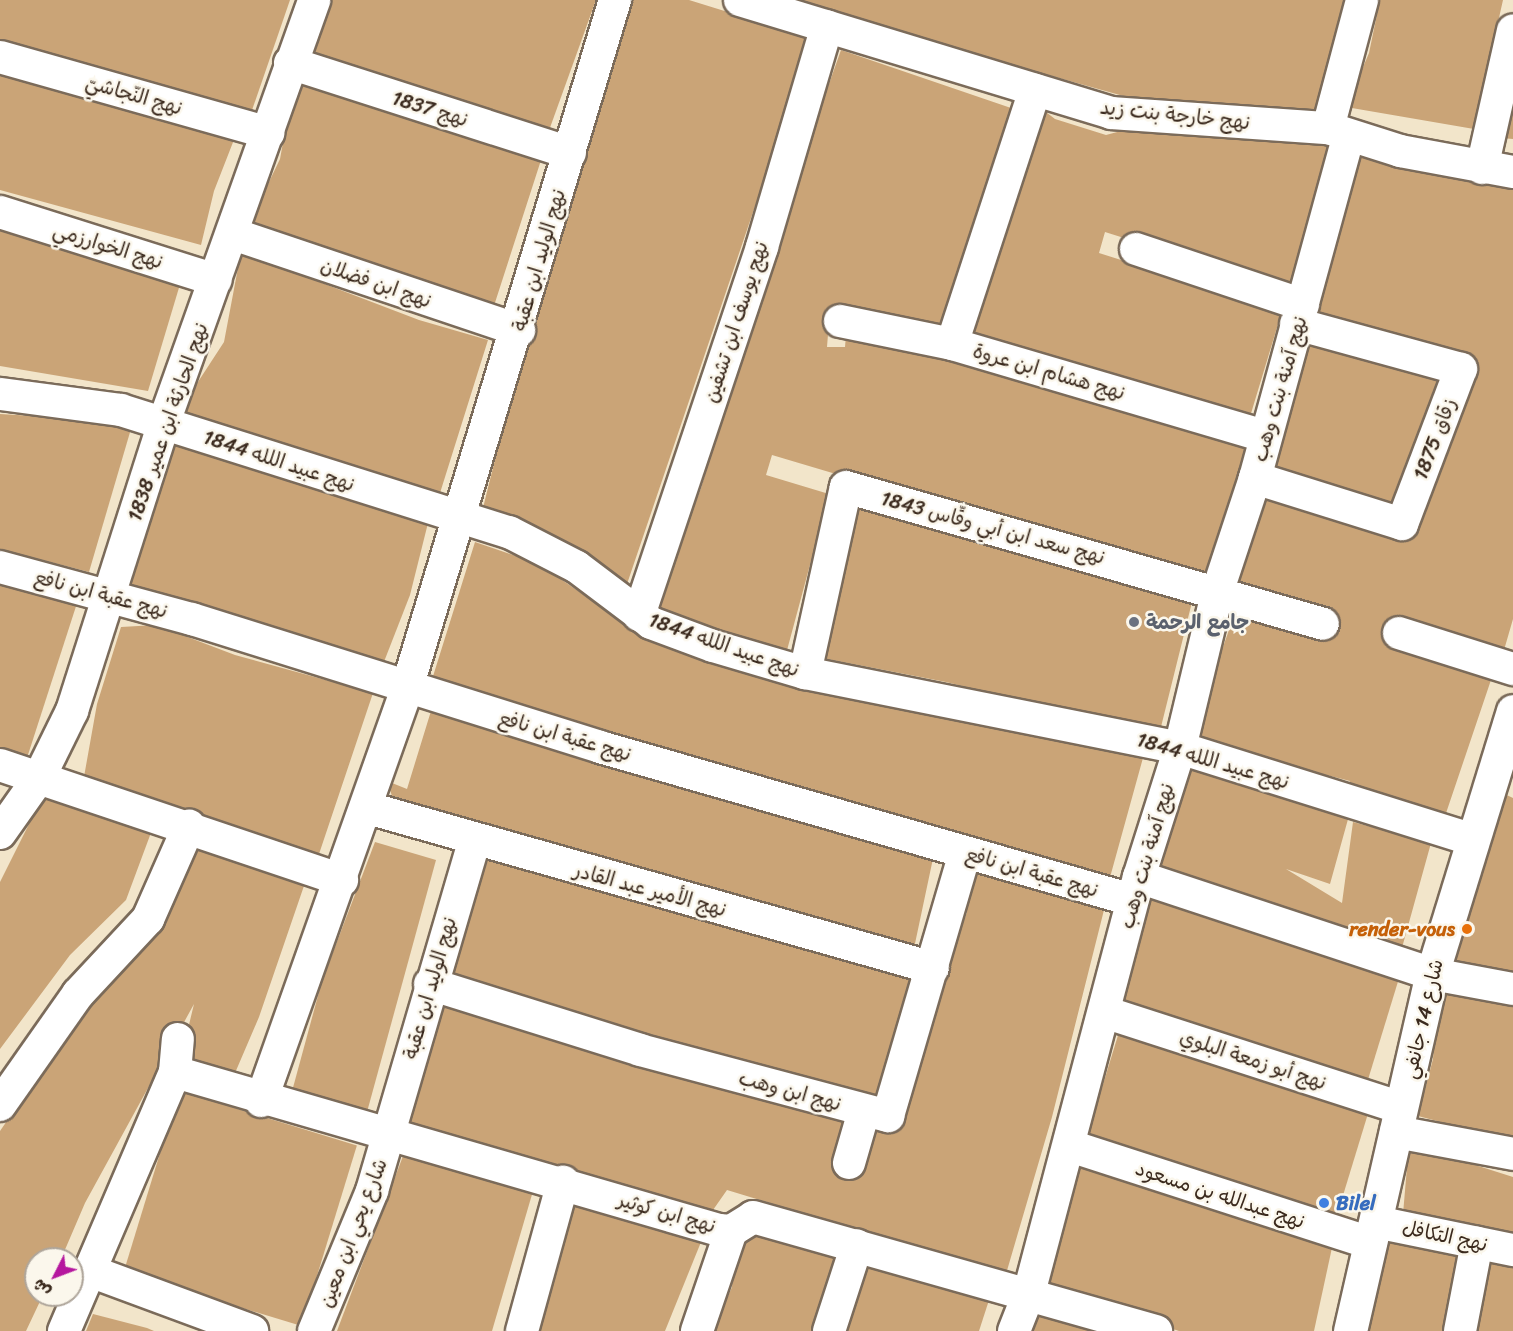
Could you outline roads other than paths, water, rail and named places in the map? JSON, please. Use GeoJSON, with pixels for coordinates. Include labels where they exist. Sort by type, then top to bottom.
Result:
{"type":"FeatureCollection","features":[{"type":"Feature","properties":{"kind":"street","name":"نهج الحارثة ابن عمير 1838"},"geometry":{"type":"LineString","coordinates":[[0,833],[39,778],[72,711],[111,596],[163,425],[233,234],[290,63],[314,0]]}},
{"type":"Feature","properties":{"kind":"street","name":"نهج الوليد ابن عقبة"},"geometry":{"type":"LineString","coordinates":[[261,1101],[368,808],[407,688],[519,330],[615,0]]}},
{"type":"Feature","properties":{"kind":"street","name":"نهج خارجة بنت زيد"},"geometry":{"type":"LineString","coordinates":[[740,0],[1111,113],[1338,134],[1482,168],[1513,172]]}},
{"type":"Feature","properties":{"kind":"street","name":"نهج آمنة بنت وهب"},"geometry":{"type":"LineString","coordinates":[[1014,1331],[1029,1293],[1070,1146],[1136,889],[1180,748],[1218,590],[1255,478],[1300,315],[1338,134],[1362,0]]}},
{"type":"Feature","properties":{"kind":"street","name":"نهج يوسف ابن تشفين"},"geometry":{"type":"LineString","coordinates":[[639,615],[762,247],[827,26]]}},
{"type":"Feature","properties":{"kind":"street"},"geometry":{"type":"LineString","coordinates":[[1482,168],[1513,30]]}},
{"type":"Feature","properties":{"kind":"street","name":"نهج النّجاشيّ"},"geometry":{"type":"LineString","coordinates":[[0,57],[268,133]]}},
{"type":"Feature","properties":{"kind":"street","name":"نهج 1837"},"geometry":{"type":"LineString","coordinates":[[290,63],[570,153]]}},
{"type":"Feature","properties":{"kind":"street","name":"نهج هشام ابن عروة"},"geometry":{"type":"LineString","coordinates":[[1035,90],[952,344],[1265,436]]}},
{"type":"Feature","properties":{"kind":"street","name":"نهج الخوارزمي"},"geometry":{"type":"LineString","coordinates":[[0,212],[216,280]]}},
{"type":"Feature","properties":{"kind":"street","name":"نهج ابن فضلان"},"geometry":{"type":"LineString","coordinates":[[233,234],[519,330]]}},
{"type":"Feature","properties":{"kind":"street"},"geometry":{"type":"LineString","coordinates":[[1136,249],[1300,315]]}},
{"type":"Feature","properties":{"kind":"street","name":"زقاق 1875"},"geometry":{"type":"LineString","coordinates":[[1255,478],[1402,524],[1461,369],[1300,315]]}},
{"type":"Feature","properties":{"kind":"street"},"geometry":{"type":"LineString","coordinates":[[840,321],[952,344]]}},
{"type":"Feature","properties":{"kind":"street","name":"نهج عبيد اللله 1844"},"geometry":{"type":"LineString","coordinates":[[0,394],[121,410],[543,546],[639,615],[683,635],[805,673],[1180,748],[1471,839]]}},
{"type":"Feature","properties":{"kind":"street","name":"نهج سعد ابن أبي وقّاس 1843"},"geometry":{"type":"LineString","coordinates":[[805,673],[846,487],[1218,590],[1323,624]]}},
{"type":"Feature","properties":{"kind":"street","name":"نهج عقبة ابن نافع"},"geometry":{"type":"LineString","coordinates":[[0,567],[111,596],[407,688],[965,853],[1136,889],[1432,974],[1513,989]]}},
{"type":"Feature","properties":{"kind":"street"},"geometry":{"type":"LineString","coordinates":[[1398,633],[1513,669]]}},
{"type":"Feature","properties":{"kind":"street","name":"شارع 14 جانفي"},"geometry":{"type":"LineString","coordinates":[[1350,1331],[1432,974],[1471,839],[1504,772],[1513,711]]}},
{"type":"Feature","properties":{"kind":"street"},"geometry":{"type":"LineString","coordinates":[[0,765],[189,826],[342,880]]}},
{"type":"Feature","properties":{"kind":"street","name":"نهج الأمير عبد القادر"},"geometry":{"type":"LineString","coordinates":[[368,808],[474,842],[933,968]]}},
{"type":"Feature","properties":{"kind":"street"},"geometry":{"type":"LineString","coordinates":[[0,1104],[78,994],[148,919],[189,826]]}},
{"type":"Feature","properties":{"kind":"street","name":"نهج الوليد ابن عقبة"},"geometry":{"type":"LineString","coordinates":[[388,1135],[430,984],[474,842]]}},
{"type":"Feature","properties":{"kind":"street","name":"نهج ابن وهب"},"geometry":{"type":"LineString","coordinates":[[430,984],[864,1111],[891,1113],[965,853]]}},
{"type":"Feature","properties":{"kind":"street","name":"نهج أبو زمعة البلوي"},"geometry":{"type":"LineString","coordinates":[[1104,1012],[1399,1120],[1513,1154]]}},
{"type":"Feature","properties":{"kind":"street"},"geometry":{"type":"LineString","coordinates":[[64,1331],[174,1072],[178,1039]]}},
{"type":"Feature","properties":{"kind":"street","name":"نهج ابن كوثير"},"geometry":{"type":"LineString","coordinates":[[174,1072],[261,1101],[563,1182],[731,1231],[753,1217],[1029,1293],[1156,1331]]}},
{"type":"Feature","properties":{"kind":"street"},"geometry":{"type":"LineString","coordinates":[[849,1163],[864,1111]]}},
{"type":"Feature","properties":{"kind":"street","name":"شارع يحي ابن معين"},"geometry":{"type":"LineString","coordinates":[[314,1331],[360,1227],[388,1135]]}},
{"type":"Feature","properties":{"kind":"street","name":"نهج عبدالله بن مسعود"},"geometry":{"type":"LineString","coordinates":[[1070,1146],[1374,1232]]}},
{"type":"Feature","properties":{"kind":"street"},"geometry":{"type":"LineString","coordinates":[[522,1331],[563,1182]]}},
{"type":"Feature","properties":{"kind":"street"},"geometry":{"type":"LineString","coordinates":[[697,1331],[731,1231]]}},
{"type":"Feature","properties":{"kind":"street","name":"نهج التكافل"},"geometry":{"type":"LineString","coordinates":[[1374,1232],[1477,1243],[1513,1250]]}},
{"type":"Feature","properties":{"kind":"street"},"geometry":{"type":"LineString","coordinates":[[1460,1331],[1477,1243]]}},
{"type":"Feature","properties":{"kind":"street"},"geometry":{"type":"LineString","coordinates":[[829,1331],[857,1245]]}},
{"type":"Feature","properties":{"kind":"street"},"geometry":{"type":"LineString","coordinates":[[90,1271],[252,1331]]}},
{"type":"Feature","properties":{"kind":"place","name":"جامع الرحمة"},"geometry":{"type":"Point","coordinates":[1134,622]}},
{"type":"Feature","properties":{"kind":"place","name":"render-vous"},"geometry":{"type":"Point","coordinates":[1467,929]}},
{"type":"Feature","properties":{"kind":"place","name":"Bilel"},"geometry":{"type":"Point","coordinates":[1324,1203]}}]}
